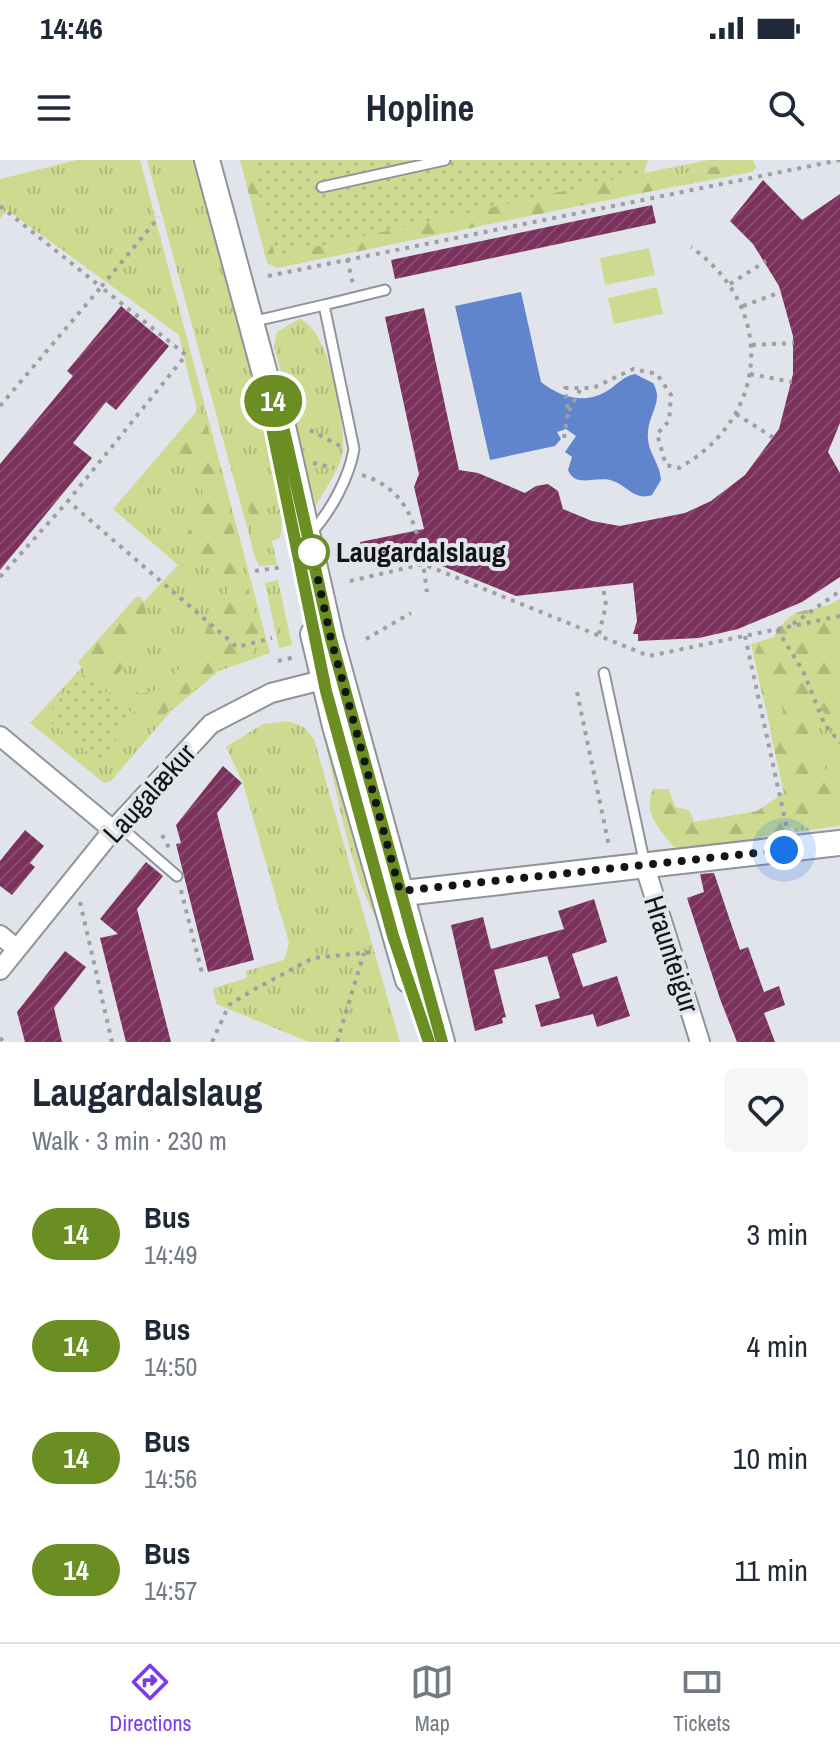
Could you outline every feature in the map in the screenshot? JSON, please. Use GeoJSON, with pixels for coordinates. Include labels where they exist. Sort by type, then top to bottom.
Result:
{"type":"FeatureCollection","features":[{"type":"Feature","properties":{"kind":"street"},"geometry":{"type":"LineString","coordinates":[[207,160],[272,400],[280,413],[308,535],[332,678]]}},
{"type":"Feature","properties":{"kind":"street"},"geometry":{"type":"LineString","coordinates":[[272,400],[270,418],[332,678],[429,1042]]}},
{"type":"Feature","properties":{"kind":"street","name":"Laugalækur"},"geometry":{"type":"LineString","coordinates":[[0,970],[116,827],[211,724],[271,693],[332,678]]}},
{"type":"Feature","properties":{"kind":"street"},"geometry":{"type":"LineString","coordinates":[[0,736],[116,827]]}},
{"type":"Feature","properties":{"kind":"street"},"geometry":{"type":"LineString","coordinates":[[391,893],[840,843]]}},
{"type":"Feature","properties":{"kind":"street","name":"Hraunteigur"},"geometry":{"type":"LineString","coordinates":[[645,867],[700,1042]]}},
{"type":"Feature","properties":{"kind":"street"},"geometry":{"type":"LineString","coordinates":[[391,893],[442,1042]]}},
{"type":"Feature","properties":{"kind":"street"},"geometry":{"type":"LineString","coordinates":[[0,935],[17,949]]}},
{"type":"Feature","properties":{"kind":"lane"},"geometry":{"type":"LineString","coordinates":[[322,187],[443,160]]}},
{"type":"Feature","properties":{"kind":"lane"},"geometry":{"type":"LineString","coordinates":[[251,322],[385,290]]}},
{"type":"Feature","properties":{"kind":"lane"},"geometry":{"type":"LineString","coordinates":[[308,535],[328,511],[348,470],[353,452],[352,427],[324,305]]}},
{"type":"Feature","properties":{"kind":"lane"},"geometry":{"type":"LineString","coordinates":[[604,673],[645,867]]}},
{"type":"Feature","properties":{"kind":"lane"},"geometry":{"type":"LineString","coordinates":[[116,827],[177,876]]}},
{"type":"Feature","properties":{"kind":"path"},"geometry":{"type":"LineString","coordinates":[[268,276],[840,160]]}},
{"type":"Feature","properties":{"kind":"path"},"geometry":{"type":"LineString","coordinates":[[0,206],[186,355],[68,501],[0,577]]}},
{"type":"Feature","properties":{"kind":"path"},"geometry":{"type":"LineString","coordinates":[[0,406],[159,217]]}},
{"type":"Feature","properties":{"kind":"path"},"geometry":{"type":"LineString","coordinates":[[564,438],[568,413],[565,388],[580,390],[604,384],[633,369],[657,374],[668,387],[673,404],[669,421],[657,434],[666,465],[679,468],[710,447],[736,414],[750,374],[752,345],[743,306],[730,284],[708,258],[691,247]]}},
{"type":"Feature","properties":{"kind":"path"},"geometry":{"type":"LineString","coordinates":[[347,259],[356,297]]}},
{"type":"Feature","properties":{"kind":"path"},"geometry":{"type":"LineString","coordinates":[[730,284],[766,261]]}},
{"type":"Feature","properties":{"kind":"path"},"geometry":{"type":"LineString","coordinates":[[743,306],[781,292]]}},
{"type":"Feature","properties":{"kind":"path"},"geometry":{"type":"LineString","coordinates":[[752,345],[794,343]]}},
{"type":"Feature","properties":{"kind":"path"},"geometry":{"type":"LineString","coordinates":[[750,374],[792,382]]}},
{"type":"Feature","properties":{"kind":"path"},"geometry":{"type":"LineString","coordinates":[[568,413],[580,390]]}},
{"type":"Feature","properties":{"kind":"path"},"geometry":{"type":"LineString","coordinates":[[736,414],[774,438]]}},
{"type":"Feature","properties":{"kind":"path"},"geometry":{"type":"LineString","coordinates":[[310,430],[353,452]]}},
{"type":"Feature","properties":{"kind":"path"},"geometry":{"type":"LineString","coordinates":[[313,463],[374,478],[410,508],[427,592]]}},
{"type":"Feature","properties":{"kind":"path"},"geometry":{"type":"LineString","coordinates":[[68,501],[237,647],[272,638]]}},
{"type":"Feature","properties":{"kind":"path"},"geometry":{"type":"LineString","coordinates":[[340,579],[423,564],[649,656],[840,616]]}},
{"type":"Feature","properties":{"kind":"path"},"geometry":{"type":"LineString","coordinates":[[255,571],[284,567]]}},
{"type":"Feature","properties":{"kind":"path"},"geometry":{"type":"LineString","coordinates":[[599,635],[606,605],[603,586]]}},
{"type":"Feature","properties":{"kind":"path"},"geometry":{"type":"LineString","coordinates":[[791,626],[840,591]]}},
{"type":"Feature","properties":{"kind":"path"},"geometry":{"type":"LineString","coordinates":[[366,639],[411,613]]}},
{"type":"Feature","properties":{"kind":"path"},"geometry":{"type":"LineString","coordinates":[[777,629],[803,671],[824,723],[840,743]]}},
{"type":"Feature","properties":{"kind":"path"},"geometry":{"type":"LineString","coordinates":[[745,636],[789,838]]}},
{"type":"Feature","properties":{"kind":"path"},"geometry":{"type":"LineString","coordinates":[[278,661],[304,654]]}},
{"type":"Feature","properties":{"kind":"path"},"geometry":{"type":"LineString","coordinates":[[577,692],[609,848]]}},
{"type":"Feature","properties":{"kind":"path"},"geometry":{"type":"LineString","coordinates":[[162,835],[170,846],[202,973]]}},
{"type":"Feature","properties":{"kind":"path"},"geometry":{"type":"LineString","coordinates":[[80,902],[112,1042]]}},
{"type":"Feature","properties":{"kind":"path"},"geometry":{"type":"LineString","coordinates":[[337,1042],[364,952]]}},
{"type":"Feature","properties":{"kind":"path"},"geometry":{"type":"LineString","coordinates":[[212,1042],[229,1005],[255,989],[313,958],[373,952]]}},
{"type":"Feature","properties":{"kind":"green space"},"geometry":{"type":"Polygon","coordinates":[[[77,160],[140,160],[270,653],[219,671],[171,711],[111,781],[104,783],[30,723],[178,565],[113,509],[197,411],[179,335],[7,210],[0,219],[0,179],[77,160]]]}},
{"type":"Feature","properties":{"kind":"green space"},"geometry":{"type":"Polygon","coordinates":[[[147,160],[196,160],[278,484],[282,525],[280,538],[272,541],[277,565],[259,566],[255,557],[147,160]]]}},
{"type":"Feature","properties":{"kind":"green space"},"geometry":{"type":"Polygon","coordinates":[[[240,160],[648,160],[644,173],[652,182],[741,160],[753,160],[756,167],[752,172],[277,268],[267,263],[240,160]]]}},
{"type":"Feature","properties":{"kind":"green space"},"geometry":{"type":"Polygon","coordinates":[[[250,160],[642,160],[644,173],[275,256],[250,160]]]}},
{"type":"Feature","properties":{"kind":"green space"},"geometry":{"type":"Polygon","coordinates":[[[708,160],[741,160],[652,182],[644,173],[708,160]]]}},
{"type":"Feature","properties":{"kind":"green space"},"geometry":{"type":"Polygon","coordinates":[[[649,248],[655,275],[605,285],[600,258],[649,248]]]}},
{"type":"Feature","properties":{"kind":"green space"},"geometry":{"type":"Polygon","coordinates":[[[657,287],[663,314],[614,324],[608,298],[657,287]]]}},
{"type":"Feature","properties":{"kind":"green space"},"geometry":{"type":"Polygon","coordinates":[[[299,319],[310,326],[327,358],[342,423],[342,456],[316,506],[274,346],[277,332],[299,319]]]}},
{"type":"Feature","properties":{"kind":"green space"},"geometry":{"type":"Polygon","coordinates":[[[197,411],[206,421],[259,631],[250,654],[215,671],[152,725],[85,673],[78,662],[136,597],[141,597],[145,607],[145,628],[137,647],[118,674],[139,694],[159,690],[203,639],[214,605],[228,592],[218,561],[198,556],[186,540],[189,529],[204,507],[203,491],[170,443],[197,411]]]}},
{"type":"Feature","properties":{"kind":"green space"},"geometry":{"type":"Polygon","coordinates":[[[245,476],[257,487],[261,496],[265,542],[259,542],[255,537],[241,480],[245,476]]]}},
{"type":"Feature","properties":{"kind":"green space"},"geometry":{"type":"Polygon","coordinates":[[[278,580],[292,645],[279,648],[265,583],[278,580]]]}},
{"type":"Feature","properties":{"kind":"green space"},"geometry":{"type":"Polygon","coordinates":[[[840,599],[840,732],[831,726],[823,711],[814,713],[812,736],[822,771],[840,764],[840,823],[821,817],[803,821],[783,834],[688,848],[674,847],[651,813],[653,789],[669,789],[675,807],[689,810],[694,822],[757,811],[784,793],[770,730],[785,723],[781,702],[763,698],[754,657],[759,642],[774,637],[796,613],[840,599]]]}},
{"type":"Feature","properties":{"kind":"green space"},"geometry":{"type":"Polygon","coordinates":[[[840,604],[840,826],[794,832],[751,644],[792,632],[840,604]]]}},
{"type":"Feature","properties":{"kind":"green space"},"geometry":{"type":"Polygon","coordinates":[[[81,673],[135,715],[99,761],[45,718],[81,673]]]}},
{"type":"Feature","properties":{"kind":"green space"},"geometry":{"type":"Polygon","coordinates":[[[288,721],[304,727],[314,739],[400,1042],[309,1042],[216,1004],[213,988],[247,978],[246,971],[284,960],[289,943],[243,783],[226,747],[263,724],[288,721]]]}},
{"type":"Feature","properties":{"kind":"green space"},"geometry":{"type":"Polygon","coordinates":[[[323,733],[385,931],[373,912],[354,863],[323,733]]]}},
{"type":"Feature","properties":{"kind":"water"},"geometry":{"type":"Polygon","coordinates":[[[521,292],[541,382],[548,387],[564,395],[590,398],[635,374],[653,383],[657,401],[648,439],[661,480],[652,495],[636,495],[613,481],[581,480],[572,476],[568,470],[572,457],[565,452],[576,436],[566,429],[557,432],[561,439],[555,446],[490,460],[455,306],[521,292]]]}},
{"type":"Feature","properties":{"kind":"building"},"geometry":{"type":"Polygon","coordinates":[[[763,180],[802,220],[840,194],[840,423],[828,452],[840,473],[840,577],[802,602],[738,629],[699,638],[638,641],[638,634],[633,634],[637,621],[633,583],[516,596],[437,564],[422,549],[364,561],[360,542],[424,529],[414,487],[419,474],[385,317],[424,308],[459,470],[478,473],[525,493],[536,486],[548,484],[558,491],[563,509],[592,521],[620,526],[685,513],[711,501],[745,475],[779,429],[793,374],[793,336],[779,286],[753,244],[730,221],[763,180]]]}},
{"type":"Feature","properties":{"kind":"building"},"geometry":{"type":"Polygon","coordinates":[[[652,205],[656,223],[395,279],[391,260],[652,205]]]}},
{"type":"Feature","properties":{"kind":"building"},"geometry":{"type":"Polygon","coordinates":[[[121,306],[169,346],[116,410],[106,402],[73,443],[92,458],[0,570],[0,464],[73,376],[67,371],[121,306]]]}},
{"type":"Feature","properties":{"kind":"building"},"geometry":{"type":"Polygon","coordinates":[[[223,766],[242,783],[217,813],[254,960],[208,972],[176,844],[181,843],[176,825],[223,766]]]}},
{"type":"Feature","properties":{"kind":"building"},"geometry":{"type":"Polygon","coordinates":[[[25,830],[44,846],[30,863],[35,867],[12,895],[0,886],[0,861],[25,830]]]}},
{"type":"Feature","properties":{"kind":"building"},"geometry":{"type":"Polygon","coordinates":[[[146,862],[163,876],[137,909],[171,1042],[126,1042],[100,938],[118,934],[100,919],[146,862]]]}},
{"type":"Feature","properties":{"kind":"building"},"geometry":{"type":"Polygon","coordinates":[[[714,873],[740,950],[748,947],[764,992],[779,986],[785,1005],[764,1013],[775,1042],[737,1042],[720,999],[687,898],[704,892],[700,874],[714,873]]]}},
{"type":"Feature","properties":{"kind":"building"},"geometry":{"type":"Polygon","coordinates":[[[594,899],[607,942],[572,954],[583,987],[617,976],[630,1016],[597,1027],[593,1014],[541,1027],[535,1005],[560,998],[547,956],[494,970],[506,1017],[502,1018],[503,1023],[475,1031],[451,925],[483,917],[491,949],[564,929],[558,911],[594,899]]]}},
{"type":"Feature","properties":{"kind":"building"},"geometry":{"type":"Polygon","coordinates":[[[65,951],[86,967],[54,1008],[62,1042],[25,1042],[17,1012],[65,951]]]}},
{"type":"Feature","properties":{"kind":"bus line","name":"14"},"geometry":{"type":"LineString","coordinates":[[429,1042],[393,936],[326,691],[270,418],[272,400],[280,413],[340,676],[442,1042]]}},
{"type":"Feature","properties":{"kind":"place","name":"Laugardalslaug"},"geometry":{"type":"Point","coordinates":[312,552]}},
{"type":"Feature","properties":{"kind":"route"},"geometry":{"type":"LineString","coordinates":[[312,552],[331,639],[400,891],[784,850]]}}]}
